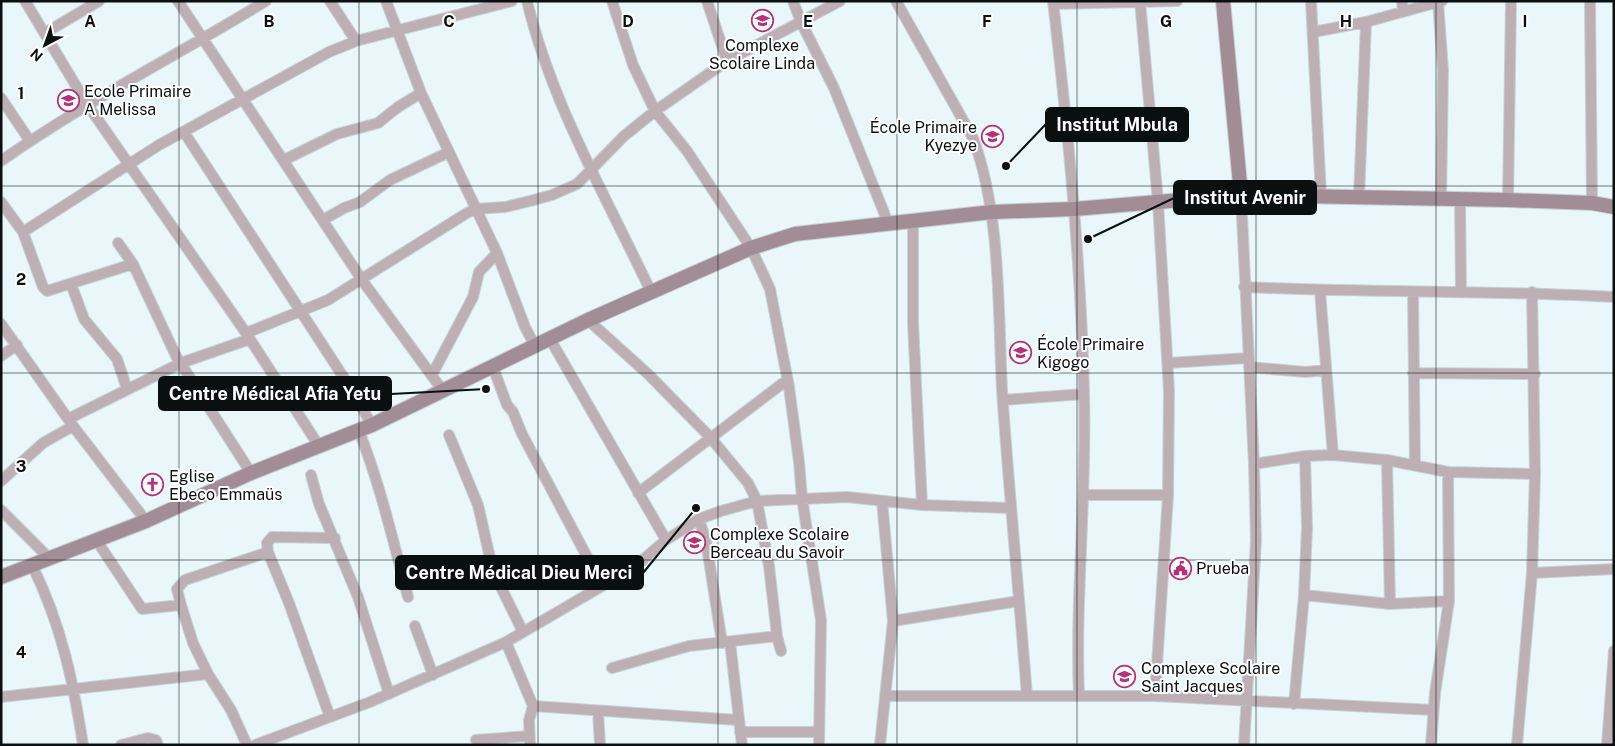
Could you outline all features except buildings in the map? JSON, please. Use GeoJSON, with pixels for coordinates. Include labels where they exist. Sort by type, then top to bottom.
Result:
{"type":"FeatureCollection","features":[{"type":"Feature","properties":{"kind":"street"},"geometry":{"type":"LineString","coordinates":[[25,1],[87,104],[248,336],[319,446]]}},
{"type":"Feature","properties":{"kind":"street"},"geometry":{"type":"LineString","coordinates":[[178,1],[362,280],[392,324],[432,374],[443,391]]}},
{"type":"Feature","properties":{"kind":"street"},"geometry":{"type":"LineString","coordinates":[[1,161],[87,104],[204,39],[266,1]]}},
{"type":"Feature","properties":{"kind":"street"},"geometry":{"type":"LineString","coordinates":[[330,1],[356,41]]}},
{"type":"Feature","properties":{"kind":"street"},"geometry":{"type":"LineString","coordinates":[[386,1],[421,93],[497,253],[525,326],[535,346]]}},
{"type":"Feature","properties":{"kind":"street"},"geometry":{"type":"LineString","coordinates":[[23,232],[127,164],[303,64],[356,41],[512,1]]}},
{"type":"Feature","properties":{"kind":"street"},"geometry":{"type":"LineString","coordinates":[[527,1],[544,62],[591,170],[651,292]]}},
{"type":"Feature","properties":{"kind":"street"},"geometry":{"type":"LineString","coordinates":[[612,1],[633,65],[655,111],[686,151],[751,248],[770,289],[787,380],[799,462],[802,498],[821,620],[819,745]]}},
{"type":"Feature","properties":{"kind":"street"},"geometry":{"type":"LineString","coordinates":[[707,1],[727,61]]}},
{"type":"Feature","properties":{"kind":"street"},"geometry":{"type":"LineString","coordinates":[[793,1],[801,22],[834,88],[889,225]]}},
{"type":"Feature","properties":{"kind":"street"},"geometry":{"type":"LineString","coordinates":[[1,481],[43,442],[71,422],[126,389],[248,336],[299,310],[328,300],[476,209],[505,207],[552,195],[577,184],[624,136],[655,111],[727,61],[840,1]]}},
{"type":"Feature","properties":{"kind":"street"},"geometry":{"type":"LineString","coordinates":[[896,1],[973,138],[980,156],[992,212],[1010,508],[1027,696]]}},
{"type":"Feature","properties":{"kind":"street"},"geometry":{"type":"LineString","coordinates":[[1079,696],[1076,630],[1084,495],[1084,394],[1074,209],[1054,3],[1177,1]]}},
{"type":"Feature","properties":{"kind":"street"},"geometry":{"type":"LineString","coordinates":[[1222,1],[1241,195],[1254,464],[1255,573],[1245,702],[1244,745]]}},
{"type":"Feature","properties":{"kind":"street"},"geometry":{"type":"LineString","coordinates":[[1311,1],[1321,195]]}},
{"type":"Feature","properties":{"kind":"street"},"geometry":{"type":"LineString","coordinates":[[1508,200],[1510,1]]}},
{"type":"Feature","properties":{"kind":"street"},"geometry":{"type":"LineString","coordinates":[[1590,1],[1592,203]]}},
{"type":"Feature","properties":{"kind":"street"},"geometry":{"type":"LineString","coordinates":[[45,32],[96,2]]}},
{"type":"Feature","properties":{"kind":"street"},"geometry":{"type":"LineString","coordinates":[[1140,2],[1158,202],[1168,363],[1168,495],[1155,696]]}},
{"type":"Feature","properties":{"kind":"street"},"geometry":{"type":"LineString","coordinates":[[1313,32],[1366,22],[1403,7],[1440,2],[1444,70],[1441,200]]}},
{"type":"Feature","properties":{"kind":"street"},"geometry":{"type":"LineString","coordinates":[[1358,197],[1366,22]]}},
{"type":"Feature","properties":{"kind":"street"},"geometry":{"type":"LineString","coordinates":[[284,160],[337,134],[378,123],[398,107],[421,93]]}},
{"type":"Feature","properties":{"kind":"street"},"geometry":{"type":"LineString","coordinates":[[1,98],[30,141]]}},
{"type":"Feature","properties":{"kind":"street"},"geometry":{"type":"LineString","coordinates":[[184,132],[346,381],[365,428],[398,567],[408,597]]}},
{"type":"Feature","properties":{"kind":"street"},"geometry":{"type":"LineString","coordinates":[[323,220],[360,202],[390,180],[449,152]]}},
{"type":"Feature","properties":{"kind":"street"},"geometry":{"type":"LineString","coordinates":[[1,577],[146,521],[251,473],[365,428],[588,320],[751,248],[796,234],[992,212],[1074,209],[1241,195],[1508,200],[1592,203],[1614,207]]}},
{"type":"Feature","properties":{"kind":"street"},"geometry":{"type":"LineString","coordinates":[[1460,200],[1461,292]]}},
{"type":"Feature","properties":{"kind":"street"},"geometry":{"type":"LineString","coordinates":[[1,202],[23,232],[45,290],[71,284],[132,264]]}},
{"type":"Feature","properties":{"kind":"street"},"geometry":{"type":"LineString","coordinates":[[913,222],[913,323],[922,505]]}},
{"type":"Feature","properties":{"kind":"street"},"geometry":{"type":"LineString","coordinates":[[118,243],[132,264],[152,309],[181,364],[251,473]]}},
{"type":"Feature","properties":{"kind":"street"},"geometry":{"type":"LineString","coordinates":[[432,374],[473,298],[479,272],[497,253]]}},
{"type":"Feature","properties":{"kind":"street"},"geometry":{"type":"LineString","coordinates":[[71,284],[84,319],[117,359],[126,389]]}},
{"type":"Feature","properties":{"kind":"street"},"geometry":{"type":"LineString","coordinates":[[1244,287],[1413,293],[1532,292],[1614,297]]}},
{"type":"Feature","properties":{"kind":"street"},"geometry":{"type":"LineString","coordinates":[[1320,291],[1332,455]]}},
{"type":"Feature","properties":{"kind":"street"},"geometry":{"type":"LineString","coordinates":[[1518,745],[1532,573],[1535,474],[1535,374],[1532,292]]}},
{"type":"Feature","properties":{"kind":"street"},"geometry":{"type":"LineString","coordinates":[[1413,293],[1415,464]]}},
{"type":"Feature","properties":{"kind":"street"},"geometry":{"type":"LineString","coordinates":[[588,320],[648,374],[710,437],[748,483],[757,500],[769,566],[776,636],[781,652]]}},
{"type":"Feature","properties":{"kind":"street"},"geometry":{"type":"LineString","coordinates":[[1,324],[71,422],[146,521]]}},
{"type":"Feature","properties":{"kind":"street"},"geometry":{"type":"LineString","coordinates":[[550,339],[666,540]]}},
{"type":"Feature","properties":{"kind":"street"},"geometry":{"type":"LineString","coordinates":[[1,356],[17,345]]}},
{"type":"Feature","properties":{"kind":"street"},"geometry":{"type":"LineString","coordinates":[[1168,363],[1249,362],[1305,372],[1326,370]]}},
{"type":"Feature","properties":{"kind":"street"},"geometry":{"type":"LineString","coordinates":[[493,367],[507,405],[513,412],[522,434],[602,585]]}},
{"type":"Feature","properties":{"kind":"street"},"geometry":{"type":"LineString","coordinates":[[1413,373],[1535,374]]}},
{"type":"Feature","properties":{"kind":"street"},"geometry":{"type":"LineString","coordinates":[[638,493],[787,380]]}},
{"type":"Feature","properties":{"kind":"street"},"geometry":{"type":"LineString","coordinates":[[1003,400],[1084,394]]}},
{"type":"Feature","properties":{"kind":"street"},"geometry":{"type":"LineString","coordinates":[[449,435],[478,506],[493,571],[523,632]]}},
{"type":"Feature","properties":{"kind":"street"},"geometry":{"type":"LineString","coordinates":[[1254,464],[1305,456],[1332,455],[1415,464],[1448,472],[1535,474]]}},
{"type":"Feature","properties":{"kind":"street"},"geometry":{"type":"LineString","coordinates":[[1294,704],[1304,595],[1307,528],[1305,456]]}},
{"type":"Feature","properties":{"kind":"street"},"geometry":{"type":"LineString","coordinates":[[1387,460],[1390,604]]}},
{"type":"Feature","properties":{"kind":"street"},"geometry":{"type":"LineString","coordinates":[[1431,745],[1433,710],[1449,601],[1448,472]]}},
{"type":"Feature","properties":{"kind":"street"},"geometry":{"type":"LineString","coordinates":[[311,475],[319,504],[335,538],[358,597],[389,694]]}},
{"type":"Feature","properties":{"kind":"street"},"geometry":{"type":"LineString","coordinates":[[1084,495],[1168,495]]}},
{"type":"Feature","properties":{"kind":"street"},"geometry":{"type":"LineString","coordinates":[[255,745],[389,694],[506,642],[633,568],[666,540],[699,519],[757,500],[847,498],[922,505],[1010,508]]}},
{"type":"Feature","properties":{"kind":"street"},"geometry":{"type":"LineString","coordinates":[[880,745],[893,621],[882,501]]}},
{"type":"Feature","properties":{"kind":"street"},"geometry":{"type":"LineString","coordinates":[[1,510],[49,558]]}},
{"type":"Feature","properties":{"kind":"street"},"geometry":{"type":"LineString","coordinates":[[699,519],[706,540],[726,642],[742,745]]}},
{"type":"Feature","properties":{"kind":"street"},"geometry":{"type":"LineString","coordinates":[[330,717],[289,603],[268,552],[267,543],[272,537],[335,538]]}},
{"type":"Feature","properties":{"kind":"street"},"geometry":{"type":"LineString","coordinates":[[97,541],[142,608],[181,605]]}},
{"type":"Feature","properties":{"kind":"street"},"geometry":{"type":"LineString","coordinates":[[247,745],[231,710],[208,674],[193,643],[177,589],[185,580],[268,552]]}},
{"type":"Feature","properties":{"kind":"street"},"geometry":{"type":"LineString","coordinates":[[32,565],[48,597],[61,634],[74,688],[83,745]]}},
{"type":"Feature","properties":{"kind":"street"},"geometry":{"type":"LineString","coordinates":[[1532,573],[1614,569]]}},
{"type":"Feature","properties":{"kind":"street"},"geometry":{"type":"LineString","coordinates":[[1304,595],[1390,604],[1449,601]]}},
{"type":"Feature","properties":{"kind":"street"},"geometry":{"type":"LineString","coordinates":[[893,621],[1019,601]]}},
{"type":"Feature","properties":{"kind":"street"},"geometry":{"type":"LineString","coordinates":[[415,626],[433,675]]}},
{"type":"Feature","properties":{"kind":"street"},"geometry":{"type":"LineString","coordinates":[[612,668],[676,648],[776,636]]}},
{"type":"Feature","properties":{"kind":"street"},"geometry":{"type":"LineString","coordinates":[[476,740],[530,740],[530,720],[533,706],[506,642]]}},
{"type":"Feature","properties":{"kind":"street"},"geometry":{"type":"LineString","coordinates":[[1607,745],[1614,651]]}},
{"type":"Feature","properties":{"kind":"street"},"geometry":{"type":"LineString","coordinates":[[1,697],[208,674]]}},
{"type":"Feature","properties":{"kind":"street"},"geometry":{"type":"LineString","coordinates":[[885,696],[972,698],[1155,696],[1433,710]]}},
{"type":"Feature","properties":{"kind":"street"},"geometry":{"type":"LineString","coordinates":[[533,706],[738,720]]}},
{"type":"Feature","properties":{"kind":"street"},"geometry":{"type":"LineString","coordinates":[[598,711],[600,745]]}},
{"type":"Feature","properties":{"kind":"street"},"geometry":{"type":"LineString","coordinates":[[740,732],[819,732]]}},
{"type":"Feature","properties":{"kind":"street"},"geometry":{"type":"LineString","coordinates":[[121,745],[148,738],[156,740],[158,745]]}},
{"type":"Feature","properties":{"kind":"place","name":"Complexe Scolaire Linda"},"geometry":{"type":"Point","coordinates":[762,21]}},
{"type":"Feature","properties":{"kind":"place","name":"Ecole Primaire A Melissa"},"geometry":{"type":"Point","coordinates":[68,100]}},
{"type":"Feature","properties":{"kind":"place","name":"École Primaire Kyezye"},"geometry":{"type":"Point","coordinates":[993,136]}},
{"type":"Feature","properties":{"kind":"place","name":"Institut Mbula"},"geometry":{"type":"Point","coordinates":[1006,166]}},
{"type":"Feature","properties":{"kind":"place","name":"Institut Avenir"},"geometry":{"type":"Point","coordinates":[1088,239]}},
{"type":"Feature","properties":{"kind":"place","name":"École Primaire Kigogo"},"geometry":{"type":"Point","coordinates":[1021,353]}},
{"type":"Feature","properties":{"kind":"place","name":"Centre Médical Afia Yetu"},"geometry":{"type":"Point","coordinates":[486,389]}},
{"type":"Feature","properties":{"kind":"place","name":"Eglise Ebeco Emmaüs"},"geometry":{"type":"Point","coordinates":[153,485]}},
{"type":"Feature","properties":{"kind":"place","name":"Centre Médical Dieu Merci"},"geometry":{"type":"Point","coordinates":[696,508]}},
{"type":"Feature","properties":{"kind":"place","name":"Complexe Scolaire Berceau du Savoir"},"geometry":{"type":"Point","coordinates":[694,543]}},
{"type":"Feature","properties":{"kind":"place","name":"Prueba"},"geometry":{"type":"Point","coordinates":[1180,568]}},
{"type":"Feature","properties":{"kind":"place","name":"Complexe Scolaire Saint Jacques"},"geometry":{"type":"Point","coordinates":[1125,677]}}]}
